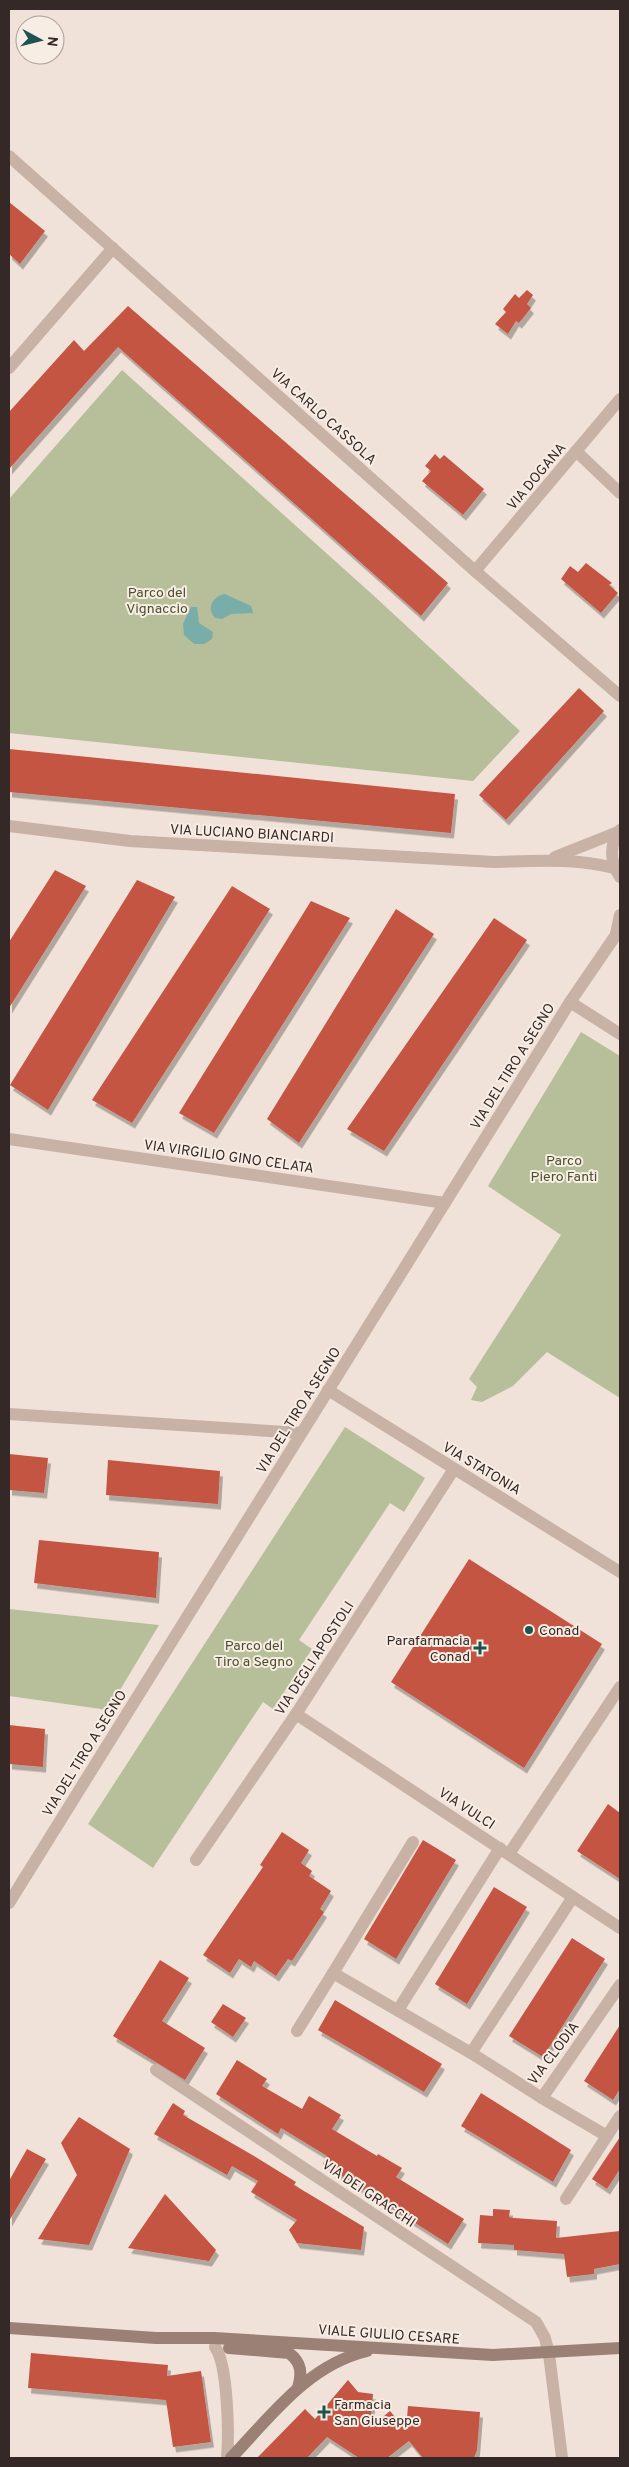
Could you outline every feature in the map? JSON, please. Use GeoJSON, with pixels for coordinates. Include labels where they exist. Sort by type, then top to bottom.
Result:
{"type":"FeatureCollection","features":[{"type":"Feature","properties":{"kind":"main road","name":"VIALE GIULIO CESARE"},"geometry":{"type":"LineString","coordinates":[[9,2328],[156,2338],[223,2339],[493,2355],[549,2354],[620,2348]]}},
{"type":"Feature","properties":{"kind":"main road","name":"VIALE GIULIO CESARE"},"geometry":{"type":"LineString","coordinates":[[156,2338],[215,2347],[289,2353],[296,2358],[301,2371],[298,2388]]}},
{"type":"Feature","properties":{"kind":"main road"},"geometry":{"type":"LineString","coordinates":[[230,2458],[298,2388],[338,2360],[380,2348]]}},
{"type":"Feature","properties":{"kind":"street","name":"VIA CARLO CASSOLA"},"geometry":{"type":"LineString","coordinates":[[9,156],[475,571],[620,696]]}},
{"type":"Feature","properties":{"kind":"street"},"geometry":{"type":"LineString","coordinates":[[9,368],[113,248]]}},
{"type":"Feature","properties":{"kind":"street","name":"VIA DOGANA"},"geometry":{"type":"LineString","coordinates":[[475,571],[620,399]]}},
{"type":"Feature","properties":{"kind":"street"},"geometry":{"type":"LineString","coordinates":[[576,452],[620,493]]}},
{"type":"Feature","properties":{"kind":"street","name":"VIA LUCIANO BIANCIARDI"},"geometry":{"type":"LineString","coordinates":[[9,826],[130,840],[494,862],[546,859]]}},
{"type":"Feature","properties":{"kind":"street"},"geometry":{"type":"LineString","coordinates":[[546,859],[568,853],[619,831]]}},
{"type":"Feature","properties":{"kind":"street"},"geometry":{"type":"LineString","coordinates":[[617,872],[611,855],[613,843],[619,831]]}},
{"type":"Feature","properties":{"kind":"street"},"geometry":{"type":"LineString","coordinates":[[546,859],[582,862],[617,872]]}},
{"type":"Feature","properties":{"kind":"street","name":"VIA DEL TIRO A SEGNO"},"geometry":{"type":"LineString","coordinates":[[9,1902],[570,1002],[618,932],[620,916]]}},
{"type":"Feature","properties":{"kind":"street"},"geometry":{"type":"LineString","coordinates":[[570,1002],[620,1034]]}},
{"type":"Feature","properties":{"kind":"street","name":"VIA VIRGILIO GINO CELATA"},"geometry":{"type":"LineString","coordinates":[[9,1139],[444,1203]]}},
{"type":"Feature","properties":{"kind":"street","name":"VIA STATONIA"},"geometry":{"type":"LineString","coordinates":[[328,1390],[620,1572]]}},
{"type":"Feature","properties":{"kind":"street"},"geometry":{"type":"LineString","coordinates":[[9,1414],[301,1433]]}},
{"type":"Feature","properties":{"kind":"street","name":"VIA DEGLI APOSTOLI"},"geometry":{"type":"LineString","coordinates":[[196,1860],[296,1714],[454,1469]]}},
{"type":"Feature","properties":{"kind":"street"},"geometry":{"type":"LineString","coordinates":[[398,2010],[505,1851],[620,1686]]}},
{"type":"Feature","properties":{"kind":"street","name":"VIA VULCI"},"geometry":{"type":"LineString","coordinates":[[296,1714],[620,1928]]}},
{"type":"Feature","properties":{"kind":"street"},"geometry":{"type":"LineString","coordinates":[[297,2031],[414,1842]]}},
{"type":"Feature","properties":{"kind":"street"},"geometry":{"type":"LineString","coordinates":[[471,2053],[573,1896]]}},
{"type":"Feature","properties":{"kind":"street","name":"VIA CLODIA"},"geometry":{"type":"LineString","coordinates":[[333,1973],[471,2053],[542,2098],[620,1985]]}},
{"type":"Feature","properties":{"kind":"street","name":"VIA DEI GRACCHI"},"geometry":{"type":"LineString","coordinates":[[156,2070],[536,2322],[545,2338],[549,2354],[562,2458]]}},
{"type":"Feature","properties":{"kind":"street"},"geometry":{"type":"LineString","coordinates":[[542,2098],[607,2136]]}},
{"type":"Feature","properties":{"kind":"street"},"geometry":{"type":"LineString","coordinates":[[566,2198],[620,2116]]}},
{"type":"Feature","properties":{"kind":"street"},"geometry":{"type":"LineString","coordinates":[[215,2347],[221,2359],[228,2423],[227,2458]]}},
{"type":"Feature","properties":{"kind":"green space","name":"Parco del Vignaccio"},"geometry":{"type":"Polygon","coordinates":[[[122,370],[373,595],[520,731],[473,781],[9,733],[9,499],[122,370]]]}},
{"type":"Feature","properties":{"kind":"green space","name":"Parco Piero Fanti"},"geometry":{"type":"Polygon","coordinates":[[[581,1032],[620,1056],[620,1398],[547,1352],[513,1386],[482,1402],[471,1400],[477,1387],[469,1379],[561,1235],[488,1186],[581,1032]]]}},
{"type":"Feature","properties":{"kind":"green space","name":"Parco del Tiro a Segno"},"geometry":{"type":"Polygon","coordinates":[[[345,1427],[425,1478],[404,1512],[390,1503],[299,1640],[312,1649],[273,1709],[263,1702],[153,1868],[88,1824],[345,1427]]]}},
{"type":"Feature","properties":{"kind":"green space"},"geometry":{"type":"Polygon","coordinates":[[[9,1609],[159,1625],[108,1710],[9,1696],[9,1609]]]}},
{"type":"Feature","properties":{"kind":"water"},"geometry":{"type":"Polygon","coordinates":[[[225,594],[251,606],[253,613],[231,614],[222,619],[215,618],[211,610],[212,603],[217,597],[225,594]]]}},
{"type":"Feature","properties":{"kind":"water"},"geometry":{"type":"Polygon","coordinates":[[[191,607],[197,607],[199,623],[213,632],[212,639],[204,644],[194,644],[184,635],[183,624],[191,607]]]}},
{"type":"Feature","properties":{"kind":"building"},"geometry":{"type":"Polygon","coordinates":[[[9,202],[45,231],[20,264],[9,254],[9,202]]]}},
{"type":"Feature","properties":{"kind":"building"},"geometry":{"type":"Polygon","coordinates":[[[527,290],[533,295],[527,304],[531,308],[519,323],[516,321],[508,334],[495,324],[506,312],[503,309],[515,294],[519,298],[527,290]]]}},
{"type":"Feature","properties":{"kind":"building"},"geometry":{"type":"Polygon","coordinates":[[[128,306],[448,583],[421,616],[118,347],[9,469],[9,412],[74,340],[84,351],[128,306]]]}},
{"type":"Feature","properties":{"kind":"building"},"geometry":{"type":"Polygon","coordinates":[[[435,454],[440,459],[444,455],[484,489],[463,515],[422,481],[431,471],[425,466],[435,454]]]}},
{"type":"Feature","properties":{"kind":"building"},"geometry":{"type":"Polygon","coordinates":[[[586,563],[612,583],[609,585],[618,593],[601,613],[561,579],[570,566],[578,572],[586,563]]]}},
{"type":"Feature","properties":{"kind":"building"},"geometry":{"type":"Polygon","coordinates":[[[579,688],[604,711],[506,820],[479,795],[579,688]]]}},
{"type":"Feature","properties":{"kind":"building"},"geometry":{"type":"Polygon","coordinates":[[[9,749],[455,794],[451,833],[9,792],[9,749]]]}},
{"type":"Feature","properties":{"kind":"building"},"geometry":{"type":"Polygon","coordinates":[[[55,870],[86,886],[9,1008],[9,942],[55,870]]]}},
{"type":"Feature","properties":{"kind":"building"},"geometry":{"type":"Polygon","coordinates":[[[137,880],[175,897],[48,1110],[10,1085],[137,880]]]}},
{"type":"Feature","properties":{"kind":"building"},"geometry":{"type":"Polygon","coordinates":[[[232,886],[270,909],[132,1123],[92,1100],[232,886]]]}},
{"type":"Feature","properties":{"kind":"building"},"geometry":{"type":"Polygon","coordinates":[[[311,901],[350,918],[214,1133],[179,1113],[311,901]]]}},
{"type":"Feature","properties":{"kind":"building"},"geometry":{"type":"Polygon","coordinates":[[[396,909],[434,934],[299,1143],[267,1119],[396,909]]]}},
{"type":"Feature","properties":{"kind":"building"},"geometry":{"type":"Polygon","coordinates":[[[494,918],[527,940],[384,1151],[347,1129],[494,918]]]}},
{"type":"Feature","properties":{"kind":"building"},"geometry":{"type":"Polygon","coordinates":[[[9,1454],[48,1458],[44,1493],[9,1490],[9,1454]]]}},
{"type":"Feature","properties":{"kind":"building"},"geometry":{"type":"Polygon","coordinates":[[[108,1460],[220,1471],[218,1504],[106,1495],[108,1460]]]}},
{"type":"Feature","properties":{"kind":"building"},"geometry":{"type":"Polygon","coordinates":[[[39,1540],[159,1552],[156,1598],[34,1583],[39,1540]]]}},
{"type":"Feature","properties":{"kind":"building"},"geometry":{"type":"Polygon","coordinates":[[[469,1559],[602,1644],[524,1768],[391,1682],[469,1559]]]}},
{"type":"Feature","properties":{"kind":"building"},"geometry":{"type":"Polygon","coordinates":[[[9,1725],[45,1729],[43,1767],[9,1764],[9,1725]]]}},
{"type":"Feature","properties":{"kind":"building"},"geometry":{"type":"Polygon","coordinates":[[[608,1804],[620,1813],[620,1879],[577,1851],[608,1804]]]}},
{"type":"Feature","properties":{"kind":"building"},"geometry":{"type":"Polygon","coordinates":[[[282,1832],[309,1850],[301,1863],[312,1871],[309,1876],[331,1891],[320,1909],[324,1912],[292,1961],[288,1959],[276,1976],[254,1961],[251,1967],[239,1959],[230,1973],[203,1955],[263,1867],[260,1865],[282,1832]]]}},
{"type":"Feature","properties":{"kind":"building"},"geometry":{"type":"Polygon","coordinates":[[[423,1840],[456,1860],[396,1959],[364,1939],[423,1840]]]}},
{"type":"Feature","properties":{"kind":"building"},"geometry":{"type":"Polygon","coordinates":[[[494,1887],[527,1907],[467,2004],[435,1984],[494,1887]]]}},
{"type":"Feature","properties":{"kind":"building"},"geometry":{"type":"Polygon","coordinates":[[[572,1938],[605,1959],[543,2057],[509,2036],[572,1938]]]}},
{"type":"Feature","properties":{"kind":"building"},"geometry":{"type":"Polygon","coordinates":[[[160,1960],[189,1978],[162,2021],[205,2048],[185,2080],[113,2036],[160,1960]]]}},
{"type":"Feature","properties":{"kind":"building"},"geometry":{"type":"Polygon","coordinates":[[[335,2000],[442,2064],[424,2092],[318,2030],[335,2000]]]}},
{"type":"Feature","properties":{"kind":"building"},"geometry":{"type":"Polygon","coordinates":[[[223,2004],[246,2018],[233,2037],[211,2022],[223,2004]]]}},
{"type":"Feature","properties":{"kind":"building"},"geometry":{"type":"Polygon","coordinates":[[[620,2025],[620,2089],[613,2100],[584,2081],[620,2025]]]}},
{"type":"Feature","properties":{"kind":"building"},"geometry":{"type":"Polygon","coordinates":[[[237,2060],[267,2079],[262,2086],[302,2109],[309,2096],[341,2115],[332,2129],[377,2156],[378,2154],[402,2168],[396,2177],[464,2219],[448,2244],[323,2164],[327,2156],[281,2128],[278,2134],[216,2094],[237,2060]]]}},
{"type":"Feature","properties":{"kind":"building"},"geometry":{"type":"Polygon","coordinates":[[[481,2093],[571,2150],[553,2182],[461,2126],[481,2093]]]}},
{"type":"Feature","properties":{"kind":"building"},"geometry":{"type":"Polygon","coordinates":[[[173,2103],[185,2111],[183,2115],[254,2156],[296,2182],[294,2185],[364,2227],[361,2250],[297,2243],[289,2230],[297,2220],[251,2192],[258,2181],[232,2166],[227,2175],[154,2134],[173,2103]]]}},
{"type":"Feature","properties":{"kind":"building"},"geometry":{"type":"Polygon","coordinates":[[[79,2117],[130,2149],[89,2245],[38,2239],[77,2175],[61,2143],[79,2117]]]}},
{"type":"Feature","properties":{"kind":"building"},"geometry":{"type":"Polygon","coordinates":[[[620,2137],[620,2169],[607,2189],[592,2179],[620,2137]]]}},
{"type":"Feature","properties":{"kind":"building"},"geometry":{"type":"Polygon","coordinates":[[[27,2149],[46,2159],[9,2221],[9,2181],[27,2149]]]}},
{"type":"Feature","properties":{"kind":"building"},"geometry":{"type":"Polygon","coordinates":[[[165,2194],[216,2250],[209,2261],[128,2248],[165,2194]]]}},
{"type":"Feature","properties":{"kind":"building"},"geometry":{"type":"Polygon","coordinates":[[[493,2209],[510,2210],[509,2217],[514,2218],[557,2221],[556,2238],[620,2231],[620,2264],[594,2269],[594,2274],[567,2277],[564,2254],[514,2250],[514,2245],[478,2243],[480,2215],[493,2216],[493,2209]]]}},
{"type":"Feature","properties":{"kind":"building"},"geometry":{"type":"Polygon","coordinates":[[[31,2353],[168,2365],[167,2376],[201,2371],[211,2442],[173,2447],[166,2400],[28,2388],[31,2353]]]}},
{"type":"Feature","properties":{"kind":"building"},"geometry":{"type":"Polygon","coordinates":[[[348,2380],[358,2392],[373,2394],[370,2428],[390,2411],[406,2430],[408,2406],[480,2412],[477,2450],[474,2458],[423,2458],[409,2441],[387,2458],[359,2458],[327,2437],[307,2458],[257,2458],[305,2409],[315,2419],[348,2380]]]}},
{"type":"Feature","properties":{"kind":"place","name":"Conad"},"geometry":{"type":"Point","coordinates":[529,1630]}},
{"type":"Feature","properties":{"kind":"place","name":"Parafarmacia Conad"},"geometry":{"type":"Point","coordinates":[480,1648]}},
{"type":"Feature","properties":{"kind":"place","name":"Farmacia San Giuseppe"},"geometry":{"type":"Point","coordinates":[324,2412]}}]}
